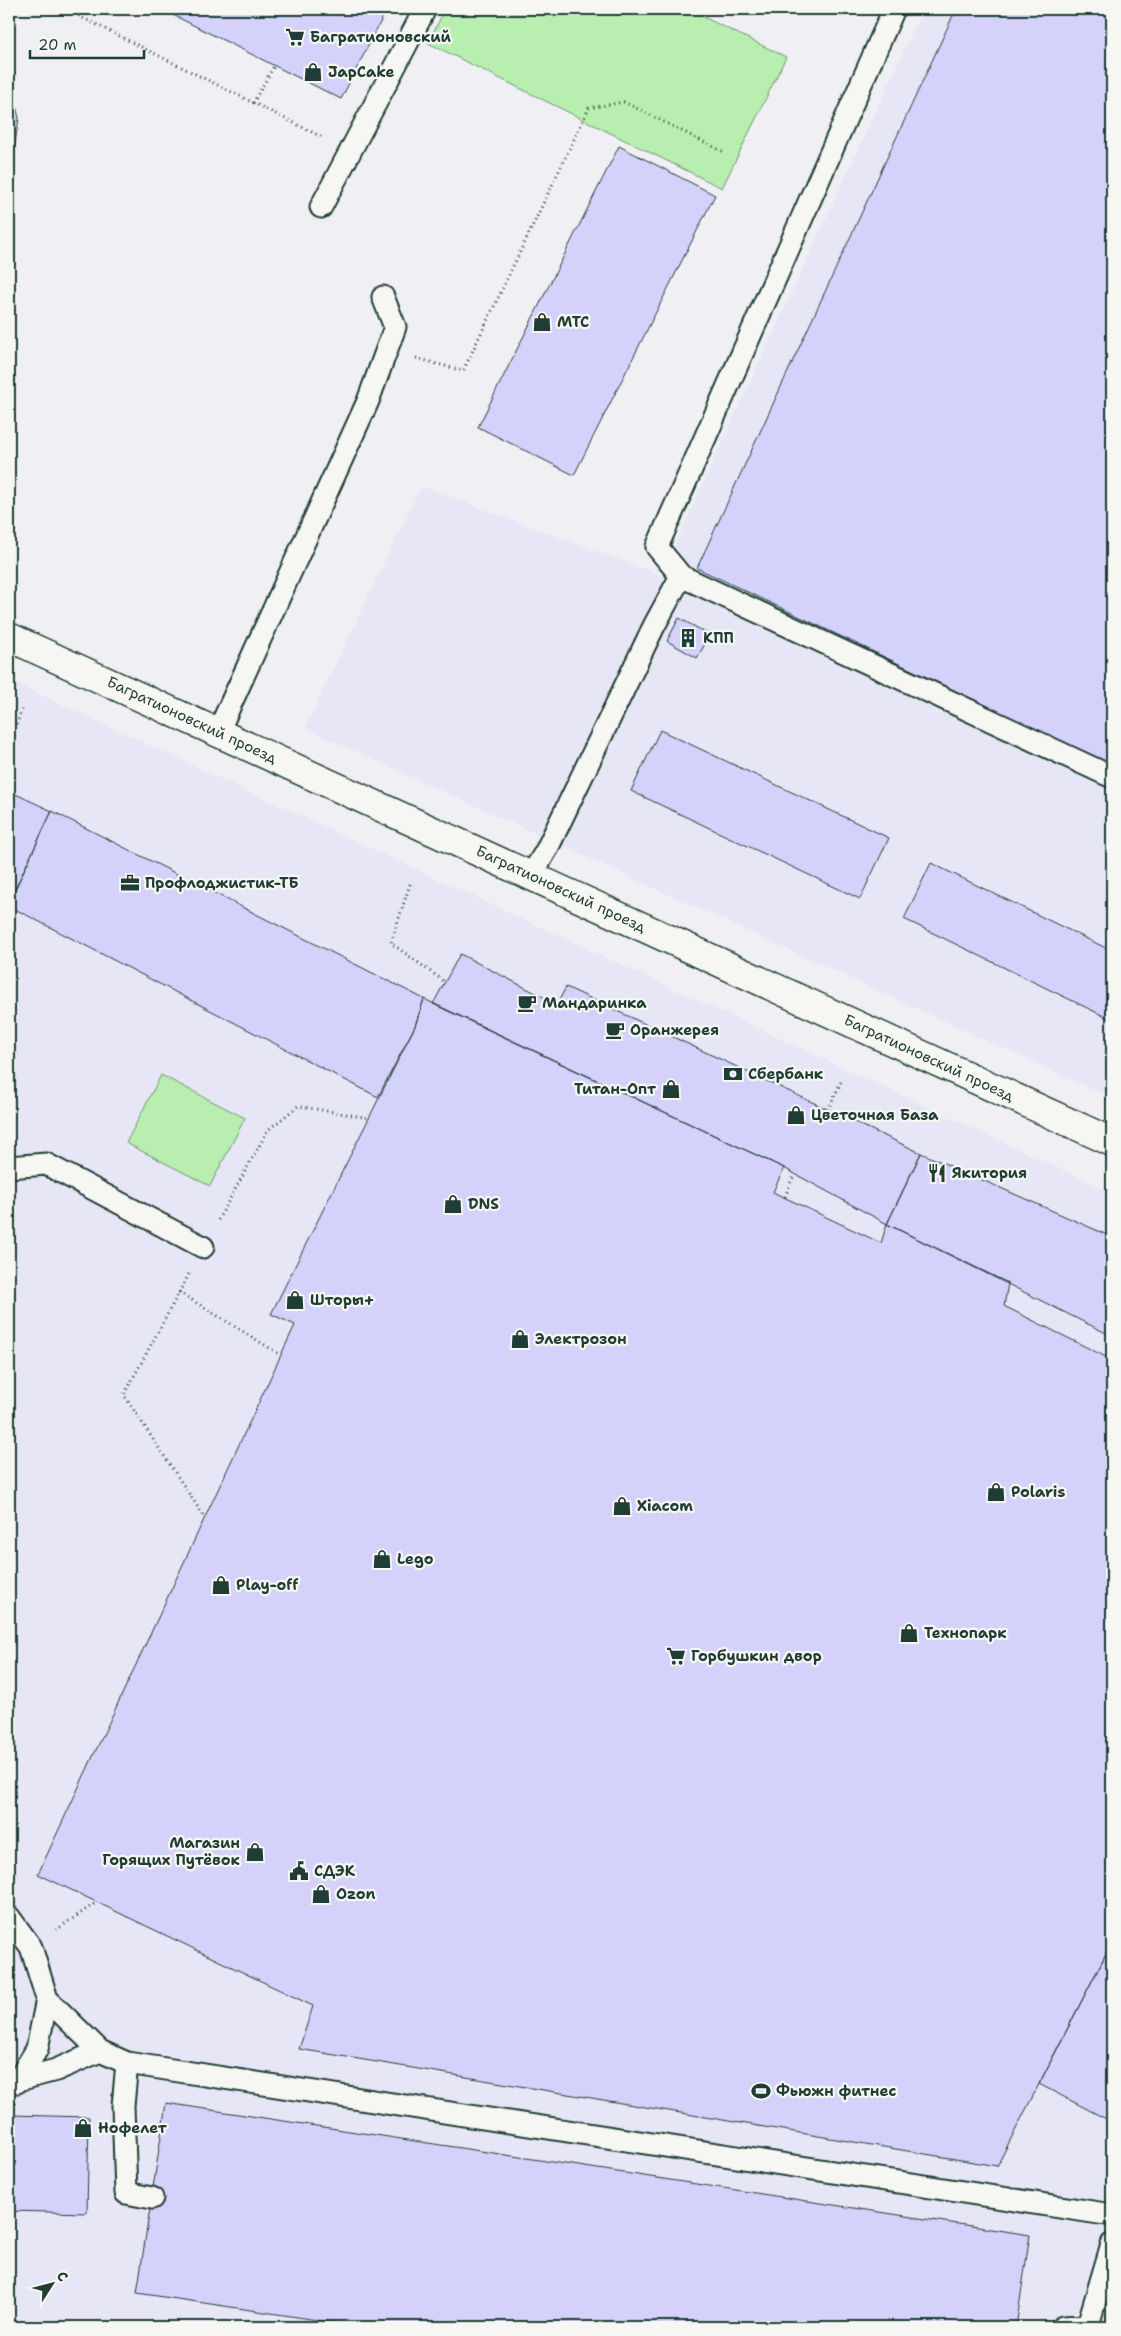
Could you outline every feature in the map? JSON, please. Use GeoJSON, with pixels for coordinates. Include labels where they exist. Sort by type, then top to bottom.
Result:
{"type":"FeatureCollection","features":[{"type":"Feature","properties":{"kind":"street","name":"Багратионовский проезд"},"geometry":{"type":"LineString","coordinates":[[9,637],[1112,1142]]}},
{"type":"Feature","properties":{"kind":"lane"},"geometry":{"type":"LineString","coordinates":[[321,207],[425,9]]}},
{"type":"Feature","properties":{"kind":"lane"},"geometry":{"type":"LineString","coordinates":[[894,9],[657,547],[681,576],[1112,777]]}},
{"type":"Feature","properties":{"kind":"lane"},"geometry":{"type":"LineString","coordinates":[[218,732],[354,434],[387,349],[395,327],[383,297]]}},
{"type":"Feature","properties":{"kind":"lane"},"geometry":{"type":"LineString","coordinates":[[531,876],[547,849],[654,626],[681,576]]}},
{"type":"Feature","properties":{"kind":"lane"},"geometry":{"type":"LineString","coordinates":[[9,1167],[46,1164],[203,1248]]}},
{"type":"Feature","properties":{"kind":"lane"},"geometry":{"type":"LineString","coordinates":[[9,1917],[31,1948],[46,2000],[37,2048],[13,2082]]}},
{"type":"Feature","properties":{"kind":"lane"},"geometry":{"type":"LineString","coordinates":[[46,2000],[100,2051],[127,2063],[1112,2215]]}},
{"type":"Feature","properties":{"kind":"lane"},"geometry":{"type":"LineString","coordinates":[[13,2082],[56,2070],[100,2051]]}},
{"type":"Feature","properties":{"kind":"lane"},"geometry":{"type":"LineString","coordinates":[[127,2063],[123,2106],[126,2193],[152,2198]]}},
{"type":"Feature","properties":{"kind":"lane"},"geometry":{"type":"LineString","coordinates":[[1064,2327],[1088,2325],[1112,2244]]}},
{"type":"Feature","properties":{"kind":"path"},"geometry":{"type":"LineString","coordinates":[[65,9],[351,151]]}},
{"type":"Feature","properties":{"kind":"path"},"geometry":{"type":"LineString","coordinates":[[253,103],[274,66]]}},
{"type":"Feature","properties":{"kind":"path"},"geometry":{"type":"LineString","coordinates":[[387,349],[463,371],[589,108],[624,102],[724,152]]}},
{"type":"Feature","properties":{"kind":"path"},"geometry":{"type":"LineString","coordinates":[[9,743],[23,707]]}},
{"type":"Feature","properties":{"kind":"path"},"geometry":{"type":"LineString","coordinates":[[410,884],[391,943],[445,982]]}},
{"type":"Feature","properties":{"kind":"path"},"geometry":{"type":"LineString","coordinates":[[828,1110],[842,1082]]}},
{"type":"Feature","properties":{"kind":"path"},"geometry":{"type":"LineString","coordinates":[[205,1518],[124,1395],[268,1130],[298,1106],[369,1118]]}},
{"type":"Feature","properties":{"kind":"path"},"geometry":{"type":"LineString","coordinates":[[785,1197],[794,1174]]}},
{"type":"Feature","properties":{"kind":"path"},"geometry":{"type":"LineString","coordinates":[[179,1292],[281,1355]]}},
{"type":"Feature","properties":{"kind":"path"},"geometry":{"type":"LineString","coordinates":[[31,1948],[97,1902]]}},
{"type":"Feature","properties":{"kind":"shaded area"},"geometry":{"type":"Polygon","coordinates":[[[923,9],[1112,9],[1112,1098],[305,728],[421,486],[661,575],[923,9]]]}},
{"type":"Feature","properties":{"kind":"shaded area"},"geometry":{"type":"Polygon","coordinates":[[[9,680],[1112,1193],[1112,2327],[9,2327],[9,680]]]}},
{"type":"Feature","properties":{"kind":"green space"},"geometry":{"type":"Polygon","coordinates":[[[445,9],[687,9],[786,57],[722,188],[428,43],[445,9]]]}},
{"type":"Feature","properties":{"kind":"green space"},"geometry":{"type":"Polygon","coordinates":[[[161,1075],[245,1118],[210,1186],[126,1143],[161,1075]]]}},
{"type":"Feature","properties":{"kind":"building","name":"Багратионовский"},"geometry":{"type":"Polygon","coordinates":[[[161,9],[387,9],[341,99],[161,9]]]}},
{"type":"Feature","properties":{"kind":"building"},"geometry":{"type":"Polygon","coordinates":[[[956,9],[1112,9],[1112,765],[697,568],[956,9]]]}},
{"type":"Feature","properties":{"kind":"building"},"geometry":{"type":"Polygon","coordinates":[[[9,101],[16,106],[19,118],[9,179],[9,101]]]}},
{"type":"Feature","properties":{"kind":"building"},"geometry":{"type":"Polygon","coordinates":[[[619,146],[715,195],[574,475],[478,427],[619,146]]]}},
{"type":"Feature","properties":{"kind":"building","name":"КПП"},"geometry":{"type":"Polygon","coordinates":[[[679,618],[710,635],[697,658],[667,641],[679,618]]]}},
{"type":"Feature","properties":{"kind":"building"},"geometry":{"type":"Polygon","coordinates":[[[660,730],[889,838],[860,899],[631,791],[660,730]]]}},
{"type":"Feature","properties":{"kind":"building"},"geometry":{"type":"Polygon","coordinates":[[[9,791],[52,811],[9,902],[9,791]]]}},
{"type":"Feature","properties":{"kind":"building"},"geometry":{"type":"Polygon","coordinates":[[[52,811],[424,999],[415,1026],[378,1097],[9,906],[9,902],[52,811]]]}},
{"type":"Feature","properties":{"kind":"building"},"geometry":{"type":"Polygon","coordinates":[[[931,863],[1112,951],[1112,1020],[904,919],[931,863]]]}},
{"type":"Feature","properties":{"kind":"building"},"geometry":{"type":"Polygon","coordinates":[[[460,954],[557,1004],[566,987],[921,1153],[887,1224],[784,1168],[433,1004],[460,954]]]}},
{"type":"Feature","properties":{"kind":"building"},"geometry":{"type":"Polygon","coordinates":[[[424,999],[784,1168],[773,1192],[881,1243],[887,1224],[1008,1283],[1004,1306],[1112,1360],[1112,1942],[997,2166],[299,2049],[313,2006],[38,1874],[295,1325],[271,1314],[415,1026],[424,999]]]}},
{"type":"Feature","properties":{"kind":"building"},"geometry":{"type":"Polygon","coordinates":[[[921,1153],[1112,1237],[1112,1336],[887,1224],[921,1153]]]}},
{"type":"Feature","properties":{"kind":"building"},"geometry":{"type":"Polygon","coordinates":[[[1112,1942],[1112,2122],[1039,2084],[1112,1942]]]}},
{"type":"Feature","properties":{"kind":"building"},"geometry":{"type":"Polygon","coordinates":[[[166,2103],[1030,2235],[1016,2327],[364,2327],[137,2293],[166,2103]]]}},
{"type":"Feature","properties":{"kind":"building"},"geometry":{"type":"Polygon","coordinates":[[[9,2115],[89,2117],[87,2213],[9,2211],[9,2115]]]}},
{"type":"Feature","properties":{"kind":"place","name":"Багратионовский"},"geometry":{"type":"Point","coordinates":[295,37]}},
{"type":"Feature","properties":{"kind":"place","name":"JapCake"},"geometry":{"type":"Point","coordinates":[313,72]}},
{"type":"Feature","properties":{"kind":"place","name":"МТС"},"geometry":{"type":"Point","coordinates":[542,322]}},
{"type":"Feature","properties":{"kind":"place","name":"КПП"},"geometry":{"type":"Point","coordinates":[688,638]}},
{"type":"Feature","properties":{"kind":"place","name":"Профлоджистик-ТБ"},"geometry":{"type":"Point","coordinates":[130,883]}},
{"type":"Feature","properties":{"kind":"place","name":"Мандаринка"},"geometry":{"type":"Point","coordinates":[527,1003]}},
{"type":"Feature","properties":{"kind":"place","name":"Оранжерея"},"geometry":{"type":"Point","coordinates":[615,1030]}},
{"type":"Feature","properties":{"kind":"place","name":"Сбербанк"},"geometry":{"type":"Point","coordinates":[733,1074]}},
{"type":"Feature","properties":{"kind":"place","name":"Титан-Опт"},"geometry":{"type":"Point","coordinates":[671,1089]}},
{"type":"Feature","properties":{"kind":"place","name":"Цветочная База"},"geometry":{"type":"Point","coordinates":[796,1115]}},
{"type":"Feature","properties":{"kind":"place","name":"Якитория"},"geometry":{"type":"Point","coordinates":[937,1173]}},
{"type":"Feature","properties":{"kind":"place","name":"DNS"},"geometry":{"type":"Point","coordinates":[453,1204]}},
{"type":"Feature","properties":{"kind":"place","name":"Шторы+"},"geometry":{"type":"Point","coordinates":[295,1300]}},
{"type":"Feature","properties":{"kind":"place","name":"Электрозон"},"geometry":{"type":"Point","coordinates":[520,1339]}},
{"type":"Feature","properties":{"kind":"place","name":"Polaris"},"geometry":{"type":"Point","coordinates":[996,1492]}},
{"type":"Feature","properties":{"kind":"place","name":"Xiacom"},"geometry":{"type":"Point","coordinates":[622,1506]}},
{"type":"Feature","properties":{"kind":"place","name":"Lego"},"geometry":{"type":"Point","coordinates":[382,1559]}},
{"type":"Feature","properties":{"kind":"place","name":"Play-off"},"geometry":{"type":"Point","coordinates":[221,1585]}},
{"type":"Feature","properties":{"kind":"place","name":"Технопарк"},"geometry":{"type":"Point","coordinates":[909,1633]}},
{"type":"Feature","properties":{"kind":"place","name":"Горбушкин двор"},"geometry":{"type":"Point","coordinates":[676,1656]}},
{"type":"Feature","properties":{"kind":"place","name":"Магазин Горящих Путёвок"},"geometry":{"type":"Point","coordinates":[255,1852]}},
{"type":"Feature","properties":{"kind":"place","name":"СДЭК"},"geometry":{"type":"Point","coordinates":[299,1871]}},
{"type":"Feature","properties":{"kind":"place","name":"Ozon"},"geometry":{"type":"Point","coordinates":[321,1894]}},
{"type":"Feature","properties":{"kind":"place","name":"Фьюжн фитнес"},"geometry":{"type":"Point","coordinates":[761,2091]}},
{"type":"Feature","properties":{"kind":"place","name":"Нофелет"},"geometry":{"type":"Point","coordinates":[83,2128]}}]}
